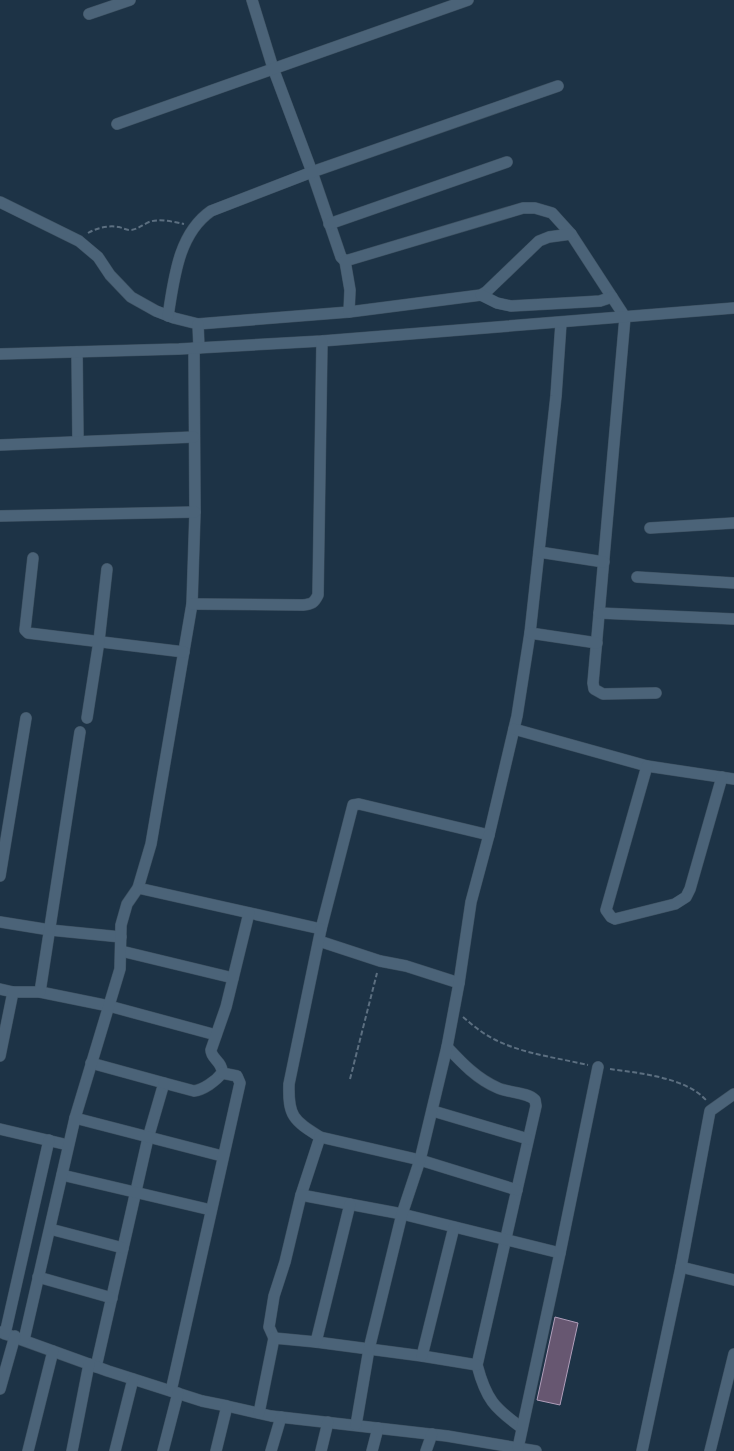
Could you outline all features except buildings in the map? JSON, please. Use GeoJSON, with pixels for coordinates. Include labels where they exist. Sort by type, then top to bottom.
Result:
{"type":"FeatureCollection","features":[{"type":"Feature","properties":{"kind":"street"},"geometry":{"type":"LineString","coordinates":[[90,14],[130,0]]}},
{"type":"Feature","properties":{"kind":"street"},"geometry":{"type":"LineString","coordinates":[[252,0],[273,68],[312,172],[341,258],[345,261],[350,290],[349,312]]}},
{"type":"Feature","properties":{"kind":"street"},"geometry":{"type":"LineString","coordinates":[[117,124],[468,0]]}},
{"type":"Feature","properties":{"kind":"street"},"geometry":{"type":"LineString","coordinates":[[168,316],[180,254],[195,226],[203,216],[211,211],[312,172],[558,86]]}},
{"type":"Feature","properties":{"kind":"street"},"geometry":{"type":"LineString","coordinates":[[329,224],[507,162]]}},
{"type":"Feature","properties":{"kind":"street"},"geometry":{"type":"LineString","coordinates":[[0,202],[79,241],[98,257],[110,274],[131,296],[156,311],[198,324],[349,312],[481,295],[539,241],[544,238],[572,234]]}},
{"type":"Feature","properties":{"kind":"street"},"geometry":{"type":"LineString","coordinates":[[345,261],[523,208],[535,208],[552,213],[572,234],[625,317],[594,689],[603,694],[656,693]]}},
{"type":"Feature","properties":{"kind":"street"},"geometry":{"type":"LineString","coordinates":[[481,295],[497,303],[511,306],[584,302],[612,297]]}},
{"type":"Feature","properties":{"kind":"street"},"geometry":{"type":"LineString","coordinates":[[0,354],[196,348],[322,341],[734,308]]}},
{"type":"Feature","properties":{"kind":"street"},"geometry":{"type":"LineString","coordinates":[[356,1426],[369,1349],[402,1214],[420,1160],[433,1111],[459,983],[471,902],[518,711],[530,633],[539,552],[556,396],[561,322]]}},
{"type":"Feature","properties":{"kind":"street"},"geometry":{"type":"LineString","coordinates":[[11,1336],[38,1277],[75,1118],[120,969],[121,924],[127,904],[138,888],[151,844],[192,604],[195,512],[194,437],[198,324]]}},
{"type":"Feature","properties":{"kind":"street"},"geometry":{"type":"LineString","coordinates":[[192,604],[303,605],[315,602],[318,595],[322,341]]}},
{"type":"Feature","properties":{"kind":"street"},"geometry":{"type":"LineString","coordinates":[[77,352],[78,441]]}},
{"type":"Feature","properties":{"kind":"street"},"geometry":{"type":"LineString","coordinates":[[0,445],[194,437]]}},
{"type":"Feature","properties":{"kind":"street"},"geometry":{"type":"LineString","coordinates":[[0,516],[195,512]]}},
{"type":"Feature","properties":{"kind":"street"},"geometry":{"type":"LineString","coordinates":[[650,528],[734,523]]}},
{"type":"Feature","properties":{"kind":"street"},"geometry":{"type":"LineString","coordinates":[[539,552],[604,562]]}},
{"type":"Feature","properties":{"kind":"street"},"geometry":{"type":"LineString","coordinates":[[33,558],[26,632],[29,634],[184,652]]}},
{"type":"Feature","properties":{"kind":"street"},"geometry":{"type":"LineString","coordinates":[[87,718],[99,641],[107,569]]}},
{"type":"Feature","properties":{"kind":"street"},"geometry":{"type":"LineString","coordinates":[[637,577],[734,583]]}},
{"type":"Feature","properties":{"kind":"street"},"geometry":{"type":"LineString","coordinates":[[599,613],[734,619]]}},
{"type":"Feature","properties":{"kind":"street"},"geometry":{"type":"LineString","coordinates":[[530,633],[597,643]]}},
{"type":"Feature","properties":{"kind":"street"},"geometry":{"type":"LineString","coordinates":[[0,876],[26,718]]}},
{"type":"Feature","properties":{"kind":"street"},"geometry":{"type":"LineString","coordinates":[[514,729],[647,766],[734,779]]}},
{"type":"Feature","properties":{"kind":"street"},"geometry":{"type":"LineString","coordinates":[[40,992],[80,732]]}},
{"type":"Feature","properties":{"kind":"street"},"geometry":{"type":"LineString","coordinates":[[647,766],[606,910],[611,917],[616,919],[675,904],[686,897],[690,889],[722,777]]}},
{"type":"Feature","properties":{"kind":"street"},"geometry":{"type":"LineString","coordinates":[[489,835],[359,804],[353,805],[320,935],[290,1084],[289,1102],[292,1115],[301,1125],[320,1137],[420,1160],[517,1190]]}},
{"type":"Feature","properties":{"kind":"street"},"geometry":{"type":"LineString","coordinates":[[138,888],[249,913],[320,935],[380,961],[406,966],[459,983]]}},
{"type":"Feature","properties":{"kind":"street"},"geometry":{"type":"LineString","coordinates":[[222,1072],[221,1066],[210,1052],[226,1007],[249,913]]}},
{"type":"Feature","properties":{"kind":"street"},"geometry":{"type":"LineString","coordinates":[[0,922],[50,930],[121,937]]}},
{"type":"Feature","properties":{"kind":"street"},"geometry":{"type":"LineString","coordinates":[[121,951],[233,978]]}},
{"type":"Feature","properties":{"kind":"street"},"geometry":{"type":"LineString","coordinates":[[0,990],[40,992],[109,1006],[216,1035]]}},
{"type":"Feature","properties":{"kind":"street"},"geometry":{"type":"LineString","coordinates":[[0,1056],[13,992]]}},
{"type":"Feature","properties":{"kind":"street"},"geometry":{"type":"LineString","coordinates":[[447,1047],[468,1069],[485,1081],[499,1089],[533,1098],[536,1106],[477,1366],[486,1394],[502,1414],[522,1428]]}},
{"type":"Feature","properties":{"kind":"street"},"geometry":{"type":"LineString","coordinates":[[91,1063],[194,1091],[198,1091],[216,1079],[222,1072]]}},
{"type":"Feature","properties":{"kind":"street"},"geometry":{"type":"LineString","coordinates":[[518,1448],[598,1067]]}},
{"type":"Feature","properties":{"kind":"street"},"geometry":{"type":"LineString","coordinates":[[163,1451],[222,1156],[240,1083],[237,1076],[222,1072]]}},
{"type":"Feature","properties":{"kind":"street"},"geometry":{"type":"LineString","coordinates":[[72,1451],[92,1365],[112,1298],[148,1138],[164,1083]]}},
{"type":"Feature","properties":{"kind":"street"},"geometry":{"type":"LineString","coordinates":[[642,1451],[681,1267],[710,1111],[734,1094]]}},
{"type":"Feature","properties":{"kind":"street"},"geometry":{"type":"LineString","coordinates":[[433,1111],[528,1139]]}},
{"type":"Feature","properties":{"kind":"street"},"geometry":{"type":"LineString","coordinates":[[75,1118],[222,1156]]}},
{"type":"Feature","properties":{"kind":"street"},"geometry":{"type":"LineString","coordinates":[[0,1129],[68,1145]]}},
{"type":"Feature","properties":{"kind":"street"},"geometry":{"type":"LineString","coordinates":[[259,1413],[274,1338],[269,1327],[274,1296],[285,1262],[301,1195],[320,1137]]}},
{"type":"Feature","properties":{"kind":"street"},"geometry":{"type":"LineString","coordinates":[[0,1389],[48,1140]]}},
{"type":"Feature","properties":{"kind":"street"},"geometry":{"type":"LineString","coordinates":[[62,1175],[211,1210]]}},
{"type":"Feature","properties":{"kind":"street"},"geometry":{"type":"LineString","coordinates":[[301,1195],[402,1214],[560,1253]]}},
{"type":"Feature","properties":{"kind":"street"},"geometry":{"type":"LineString","coordinates":[[316,1342],[350,1204]]}},
{"type":"Feature","properties":{"kind":"street"},"geometry":{"type":"LineString","coordinates":[[422,1356],[454,1227]]}},
{"type":"Feature","properties":{"kind":"street"},"geometry":{"type":"LineString","coordinates":[[50,1229],[123,1248]]}},
{"type":"Feature","properties":{"kind":"street"},"geometry":{"type":"LineString","coordinates":[[681,1267],[734,1280]]}},
{"type":"Feature","properties":{"kind":"street"},"geometry":{"type":"LineString","coordinates":[[38,1277],[112,1298]]}},
{"type":"Feature","properties":{"kind":"street"},"geometry":{"type":"LineString","coordinates":[[11,1336],[133,1379],[227,1406],[281,1417],[432,1434],[477,1446],[536,1451]]}},
{"type":"Feature","properties":{"kind":"street"},"geometry":{"type":"LineString","coordinates":[[274,1338],[422,1356],[477,1366]]}},
{"type":"Feature","properties":{"kind":"street"},"geometry":{"type":"LineString","coordinates":[[28,1451],[53,1350]]}},
{"type":"Feature","properties":{"kind":"street"},"geometry":{"type":"LineString","coordinates":[[710,1451],[734,1354]]}},
{"type":"Feature","properties":{"kind":"street"},"geometry":{"type":"LineString","coordinates":[[115,1451],[133,1379]]}},
{"type":"Feature","properties":{"kind":"street"},"geometry":{"type":"LineString","coordinates":[[216,1451],[227,1406]]}},
{"type":"Feature","properties":{"kind":"street"},"geometry":{"type":"LineString","coordinates":[[271,1451],[281,1417]]}},
{"type":"Feature","properties":{"kind":"street"},"geometry":{"type":"LineString","coordinates":[[321,1451],[328,1422]]}},
{"type":"Feature","properties":{"kind":"street"},"geometry":{"type":"LineString","coordinates":[[372,1451],[378,1428]]}},
{"type":"Feature","properties":{"kind":"street"},"geometry":{"type":"LineString","coordinates":[[426,1451],[432,1434]]}},
{"type":"Feature","properties":{"kind":"path"},"geometry":{"type":"LineString","coordinates":[[79,241],[87,234],[103,227],[119,227],[129,230],[149,222],[164,221],[195,226]]}},
{"type":"Feature","properties":{"kind":"path"},"geometry":{"type":"LineString","coordinates":[[350,1079],[380,961]]}},
{"type":"Feature","properties":{"kind":"path"},"geometry":{"type":"LineString","coordinates":[[454,1009],[485,1034],[504,1044],[598,1067],[655,1076],[681,1084],[704,1097],[710,1111]]}}]}
